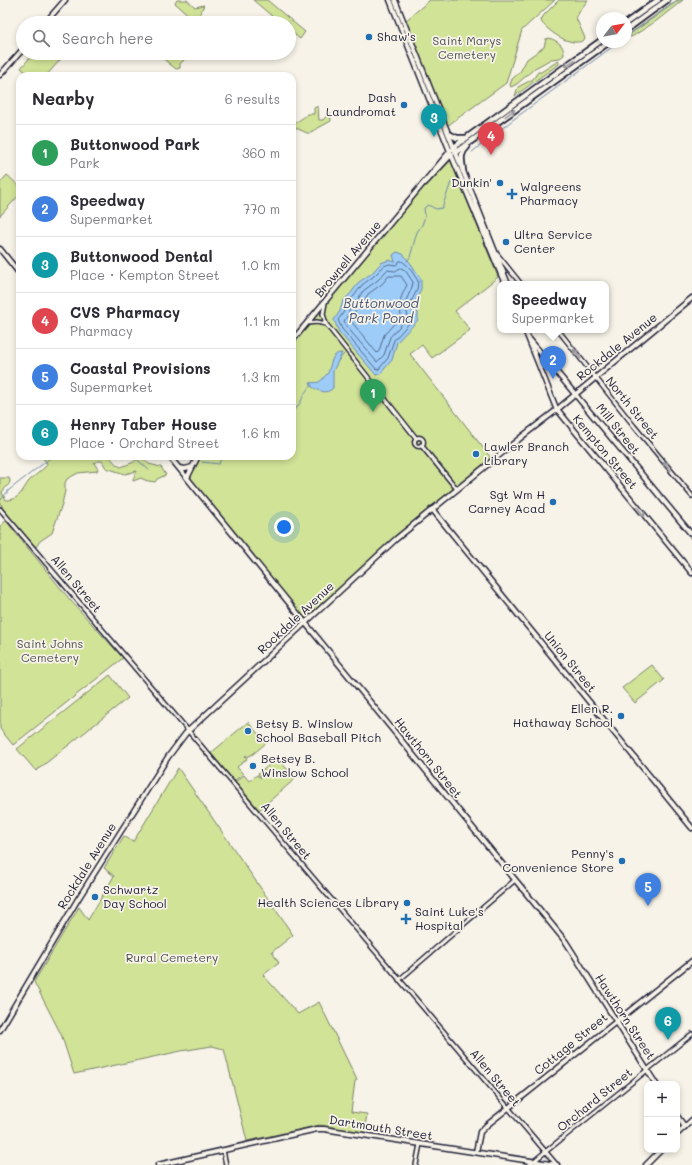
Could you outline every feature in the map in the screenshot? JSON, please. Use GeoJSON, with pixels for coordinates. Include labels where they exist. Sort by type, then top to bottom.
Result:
{"type":"FeatureCollection","features":[{"type":"Feature","properties":{"kind":"highway"},"geometry":{"type":"LineString","coordinates":[[632,19],[658,0]]}},
{"type":"Feature","properties":{"kind":"highway"},"geometry":{"type":"LineString","coordinates":[[632,26],[667,0]]}},
{"type":"Feature","properties":{"kind":"highway"},"geometry":{"type":"LineString","coordinates":[[453,151],[466,138],[596,44]]}},
{"type":"Feature","properties":{"kind":"highway"},"geometry":{"type":"LineString","coordinates":[[453,151],[492,126],[601,48]]}},
{"type":"Feature","properties":{"kind":"highway"},"geometry":{"type":"LineString","coordinates":[[463,171],[461,158],[463,151],[492,126]]}},
{"type":"Feature","properties":{"kind":"highway"},"geometry":{"type":"LineString","coordinates":[[449,134],[456,138],[466,138]]}},
{"type":"Feature","properties":{"kind":"main road"},"geometry":{"type":"LineString","coordinates":[[51,16],[65,0]]}},
{"type":"Feature","properties":{"kind":"main road"},"geometry":{"type":"LineString","coordinates":[[390,0],[453,151],[504,281]]}},
{"type":"Feature","properties":{"kind":"main road"},"geometry":{"type":"LineString","coordinates":[[395,0],[420,70],[449,134],[453,151],[463,171],[496,253],[499,266],[506,281]]}},
{"type":"Feature","properties":{"kind":"main road"},"geometry":{"type":"LineString","coordinates":[[0,75],[16,57]]}},
{"type":"Feature","properties":{"kind":"main road","name":"Brownell Avenue"},"geometry":{"type":"LineString","coordinates":[[296,337],[418,189],[430,179],[453,151]]}},
{"type":"Feature","properties":{"kind":"main road"},"geometry":{"type":"LineString","coordinates":[[0,249],[16,269]]}},
{"type":"Feature","properties":{"kind":"main road","name":"Rockdale Avenue"},"geometry":{"type":"LineString","coordinates":[[0,1030],[78,899],[168,757],[188,731],[391,543],[557,410],[692,298]]}},
{"type":"Feature","properties":{"kind":"main road","name":"Kempton Street"},"geometry":{"type":"LineString","coordinates":[[526,333],[557,410],[692,573]]}},
{"type":"Feature","properties":{"kind":"main road","name":"Mill Street"},"geometry":{"type":"LineString","coordinates":[[528,337],[692,535]]}},
{"type":"Feature","properties":{"kind":"main road","name":"Hawthorn Street"},"geometry":{"type":"LineString","coordinates":[[172,460],[568,946],[615,1022],[654,1081]]}},
{"type":"Feature","properties":{"kind":"main road"},"geometry":{"type":"LineString","coordinates":[[187,478],[196,460]]}},
{"type":"Feature","properties":{"kind":"main road"},"geometry":{"type":"LineString","coordinates":[[179,468],[185,469],[192,467]]}},
{"type":"Feature","properties":{"kind":"main road","name":"Union Street"},"geometry":{"type":"LineString","coordinates":[[432,509],[692,828]]}},
{"type":"Feature","properties":{"kind":"main road","name":"Cottage Street"},"geometry":{"type":"LineString","coordinates":[[476,1152],[480,1132],[692,961]]}},
{"type":"Feature","properties":{"kind":"main road"},"geometry":{"type":"LineString","coordinates":[[678,1117],[685,1127]]}},
{"type":"Feature","properties":{"kind":"main road"},"geometry":{"type":"LineString","coordinates":[[680,1131],[692,1120]]}},
{"type":"Feature","properties":{"kind":"main road","name":"Dartmouth Street"},"geometry":{"type":"LineString","coordinates":[[158,1165],[317,1129],[556,1164]]}},
{"type":"Feature","properties":{"kind":"main road"},"geometry":{"type":"LineString","coordinates":[[646,1165],[658,1153]]}},
{"type":"Feature","properties":{"kind":"street"},"geometry":{"type":"LineString","coordinates":[[496,253],[519,281]]}},
{"type":"Feature","properties":{"kind":"street"},"geometry":{"type":"LineString","coordinates":[[325,301],[323,314],[326,324],[416,438],[422,439],[422,445],[457,489]]}},
{"type":"Feature","properties":{"kind":"street"},"geometry":{"type":"LineString","coordinates":[[307,323],[317,322],[326,324]]}},
{"type":"Feature","properties":{"kind":"street","name":"North Street"},"geometry":{"type":"LineString","coordinates":[[560,333],[692,496]]}},
{"type":"Feature","properties":{"kind":"street"},"geometry":{"type":"LineString","coordinates":[[416,438],[414,442],[415,444],[418,446],[422,445]]}},
{"type":"Feature","properties":{"kind":"street","name":"Allen Street"},"geometry":{"type":"LineString","coordinates":[[0,509],[556,1164]]}},
{"type":"Feature","properties":{"kind":"street"},"geometry":{"type":"LineString","coordinates":[[399,980],[515,880]]}},
{"type":"Feature","properties":{"kind":"street","name":"Orchard Street"},"geometry":{"type":"LineString","coordinates":[[528,1165],[692,1034]]}},
{"type":"Feature","properties":{"kind":"street"},"geometry":{"type":"LineString","coordinates":[[416,1165],[420,1144]]}},
{"type":"Feature","properties":{"kind":"street"},"geometry":{"type":"LineString","coordinates":[[223,1150],[226,1165]]}},
{"type":"Feature","properties":{"kind":"green space"},"geometry":{"type":"Polygon","coordinates":[[[177,0],[187,0],[195,7],[204,5],[199,16],[190,16],[175,3],[177,0]]]}},
{"type":"Feature","properties":{"kind":"green space"},"geometry":{"type":"Polygon","coordinates":[[[253,0],[267,0],[286,16],[272,16],[253,0]]]}},
{"type":"Feature","properties":{"kind":"green space","name":"Saint Marys Cemetery"},"geometry":{"type":"Polygon","coordinates":[[[430,0],[555,0],[522,30],[506,83],[447,126],[405,21],[430,0]]]}},
{"type":"Feature","properties":{"kind":"green space"},"geometry":{"type":"Polygon","coordinates":[[[559,0],[588,0],[576,18],[585,38],[583,41],[572,42],[561,38],[550,31],[542,23],[541,20],[544,15],[559,0]]]}},
{"type":"Feature","properties":{"kind":"green space"},"geometry":{"type":"Polygon","coordinates":[[[677,0],[683,0],[655,22],[632,36],[632,32],[677,0]]]}},
{"type":"Feature","properties":{"kind":"green space"},"geometry":{"type":"Polygon","coordinates":[[[296,24],[305,32],[300,39],[296,36],[296,24]]]}},
{"type":"Feature","properties":{"kind":"green space"},"geometry":{"type":"Polygon","coordinates":[[[549,38],[560,44],[564,55],[560,58],[551,59],[536,67],[517,84],[511,87],[510,85],[512,79],[520,72],[527,59],[544,47],[546,39],[549,38]]]}},
{"type":"Feature","properties":{"kind":"green space"},"geometry":{"type":"Polygon","coordinates":[[[28,60],[60,60],[49,72],[26,72],[21,68],[28,60]]]}},
{"type":"Feature","properties":{"kind":"green space"},"geometry":{"type":"Polygon","coordinates":[[[165,60],[184,60],[180,64],[180,68],[176,69],[165,60]]]}},
{"type":"Feature","properties":{"kind":"green space"},"geometry":{"type":"Polygon","coordinates":[[[558,61],[559,64],[515,96],[518,87],[533,79],[538,72],[541,72],[558,61]]]}},
{"type":"Feature","properties":{"kind":"green space"},"geometry":{"type":"Polygon","coordinates":[[[318,106],[319,120],[323,120],[330,112],[331,121],[309,133],[296,128],[296,123],[308,114],[314,114],[314,108],[318,106]]]}},
{"type":"Feature","properties":{"kind":"green space"},"geometry":{"type":"Polygon","coordinates":[[[449,160],[451,161],[498,277],[455,311],[470,330],[432,358],[422,345],[410,354],[491,458],[391,540],[305,619],[191,480],[191,476],[199,460],[296,460],[296,339],[417,193],[449,160]]]}},
{"type":"Feature","properties":{"kind":"green space"},"geometry":{"type":"Polygon","coordinates":[[[7,175],[16,183],[16,198],[0,216],[0,183],[7,175]]]}},
{"type":"Feature","properties":{"kind":"green space"},"geometry":{"type":"Polygon","coordinates":[[[44,460],[113,460],[121,467],[136,460],[145,460],[149,464],[161,467],[166,475],[157,479],[155,482],[141,478],[133,481],[137,471],[125,474],[106,468],[102,461],[97,461],[94,463],[98,469],[97,471],[78,473],[67,479],[62,504],[52,533],[40,541],[36,547],[2,509],[2,505],[0,504],[0,478],[9,478],[10,482],[2,493],[6,500],[14,499],[20,494],[29,481],[46,466],[47,463],[44,460]]]}},
{"type":"Feature","properties":{"kind":"green space","name":"Saint Johns Cemetery"},"geometry":{"type":"Polygon","coordinates":[[[6,521],[71,601],[123,658],[13,745],[0,729],[0,526],[6,521]]]}},
{"type":"Feature","properties":{"kind":"green space"},"geometry":{"type":"Polygon","coordinates":[[[652,665],[664,680],[635,703],[622,688],[652,665]]]}},
{"type":"Feature","properties":{"kind":"green space"},"geometry":{"type":"Polygon","coordinates":[[[110,675],[128,698],[36,771],[17,749],[110,675]]]}},
{"type":"Feature","properties":{"kind":"green space"},"geometry":{"type":"Polygon","coordinates":[[[248,722],[266,743],[253,754],[247,757],[246,755],[245,756],[247,759],[237,767],[243,774],[234,781],[211,753],[248,722]]]}},
{"type":"Feature","properties":{"kind":"green space"},"geometry":{"type":"Polygon","coordinates":[[[278,758],[295,779],[259,810],[235,782],[244,775],[249,781],[257,775],[261,778],[258,774],[278,758]]]}},
{"type":"Feature","properties":{"kind":"green space","name":"Rural Cemetery"},"geometry":{"type":"Polygon","coordinates":[[[178,768],[293,935],[272,952],[279,963],[263,975],[298,1014],[319,1002],[357,1080],[355,1081],[351,1112],[367,1114],[364,1133],[320,1125],[247,1141],[224,1049],[212,1046],[181,1051],[74,1074],[61,1034],[34,982],[79,907],[88,920],[114,876],[104,868],[124,836],[133,842],[178,768]]]}},
{"type":"Feature","properties":{"kind":"water","name":"Buttonwood Park Pond"},"geometry":{"type":"Polygon","coordinates":[[[397,252],[403,254],[421,279],[421,289],[414,305],[418,313],[418,320],[397,342],[392,360],[380,374],[376,375],[339,332],[334,320],[340,311],[343,301],[359,282],[372,273],[381,263],[389,260],[395,262],[393,255],[397,252]]]}},
{"type":"Feature","properties":{"kind":"water"},"geometry":{"type":"Polygon","coordinates":[[[338,353],[342,353],[333,371],[333,388],[325,392],[312,387],[310,383],[319,382],[322,380],[328,373],[334,357],[338,353]]]}},
{"type":"Feature","properties":{"kind":"waterway"},"geometry":{"type":"LineString","coordinates":[[632,33],[679,0]]}},
{"type":"Feature","properties":{"kind":"waterway"},"geometry":{"type":"LineString","coordinates":[[472,152],[514,119],[611,48]]}},
{"type":"Feature","properties":{"kind":"waterway"},"geometry":{"type":"LineString","coordinates":[[407,261],[410,257],[417,232],[422,225],[425,216],[424,208],[428,205],[436,209],[442,208],[451,182]]}},
{"type":"Feature","properties":{"kind":"waterway"},"geometry":{"type":"LineString","coordinates":[[338,361],[344,354]]}},
{"type":"Feature","properties":{"kind":"waterway"},"geometry":{"type":"LineString","coordinates":[[296,409],[306,391],[312,385]]}},
{"type":"Feature","properties":{"kind":"waterway"},"geometry":{"type":"LineString","coordinates":[[0,501],[9,490],[48,460]]}},
{"type":"Feature","properties":{"kind":"waterway"},"geometry":{"type":"LineString","coordinates":[[138,460],[149,470]]}},
{"type":"Feature","properties":{"kind":"waterway"},"geometry":{"type":"LineString","coordinates":[[202,462],[219,464],[220,460]]}},
{"type":"Feature","properties":{"kind":"place","name":"Shaw's"},"geometry":{"type":"Point","coordinates":[369,37]}},
{"type":"Feature","properties":{"kind":"place","name":"Dash Laundromat"},"geometry":{"type":"Point","coordinates":[404,105]}},
{"type":"Feature","properties":{"kind":"place","name":"Buttonwood Dental"},"geometry":{"type":"Point","coordinates":[434,137]}},
{"type":"Feature","properties":{"kind":"place","name":"CVS Pharmacy"},"geometry":{"type":"Point","coordinates":[491,155]}},
{"type":"Feature","properties":{"kind":"place","name":"Dunkin'"},"geometry":{"type":"Point","coordinates":[500,183]}},
{"type":"Feature","properties":{"kind":"place","name":"Walgreens Pharmacy"},"geometry":{"type":"Point","coordinates":[512,194]}},
{"type":"Feature","properties":{"kind":"place","name":"Ultra Service Center"},"geometry":{"type":"Point","coordinates":[506,242]}},
{"type":"Feature","properties":{"kind":"place","name":"Speedway"},"geometry":{"type":"Point","coordinates":[553,379]}},
{"type":"Feature","properties":{"kind":"place","name":"Buttonwood Park"},"geometry":{"type":"Point","coordinates":[373,412]}},
{"type":"Feature","properties":{"kind":"place","name":"Lawler Branch Library"},"geometry":{"type":"Point","coordinates":[476,454]}},
{"type":"Feature","properties":{"kind":"place","name":"Sgt Wm H Carney Acad"},"geometry":{"type":"Point","coordinates":[553,502]}},
{"type":"Feature","properties":{"kind":"place","name":"Ellen R. Hathaway School"},"geometry":{"type":"Point","coordinates":[621,716]}},
{"type":"Feature","properties":{"kind":"place","name":"Betsy B. Winslow School Baseball Pitch"},"geometry":{"type":"Point","coordinates":[248,731]}},
{"type":"Feature","properties":{"kind":"place","name":"Betsey B. Winslow School"},"geometry":{"type":"Point","coordinates":[253,766]}},
{"type":"Feature","properties":{"kind":"place","name":"Penny's Convenience Store"},"geometry":{"type":"Point","coordinates":[622,861]}},
{"type":"Feature","properties":{"kind":"place","name":"Schwartz Day School"},"geometry":{"type":"Point","coordinates":[95,897]}},
{"type":"Feature","properties":{"kind":"place","name":"Health Sciences Library"},"geometry":{"type":"Point","coordinates":[407,903]}},
{"type":"Feature","properties":{"kind":"place","name":"Coastal Provisions"},"geometry":{"type":"Point","coordinates":[648,906]}},
{"type":"Feature","properties":{"kind":"place","name":"Saint Luke's Hospital"},"geometry":{"type":"Point","coordinates":[406,919]}},
{"type":"Feature","properties":{"kind":"place","name":"Henry Taber House"},"geometry":{"type":"Point","coordinates":[668,1040]}}]}
